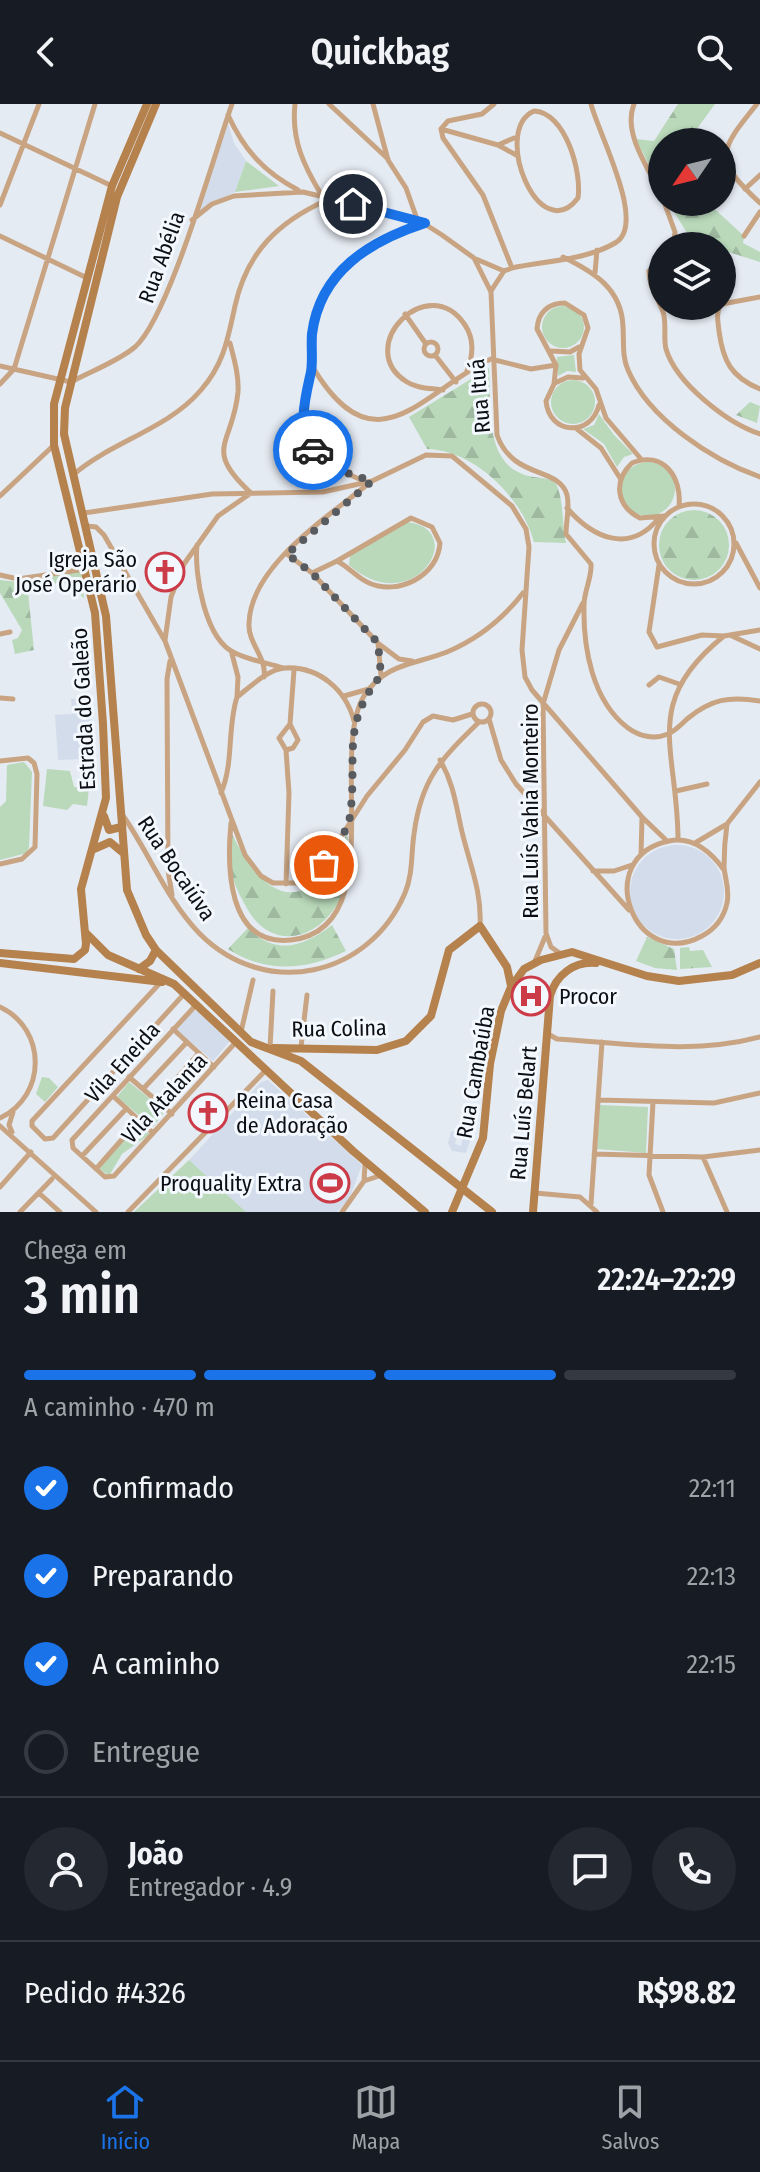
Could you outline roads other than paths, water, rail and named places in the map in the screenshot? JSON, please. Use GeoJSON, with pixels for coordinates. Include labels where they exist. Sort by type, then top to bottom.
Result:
{"type":"FeatureCollection","features":[{"type":"Feature","properties":{"kind":"main road","name":"Estrada do Galeão"},"geometry":{"type":"LineString","coordinates":[[147,104],[134,139],[92,290],[71,382],[64,434],[106,616],[127,890],[146,935],[156,950],[267,1069],[353,1151],[425,1212]]}},
{"type":"Feature","properties":{"kind":"main road","name":"Estrada do Galeão"},"geometry":{"type":"LineString","coordinates":[[156,104],[134,139],[112,186],[85,277],[54,404],[54,445],[95,613],[106,803],[81,889],[85,931],[108,955],[174,984],[238,1037],[301,1061],[491,1212]]}},
{"type":"Feature","properties":{"kind":"main road"},"geometry":{"type":"LineString","coordinates":[[85,277],[92,290]]}},
{"type":"Feature","properties":{"kind":"main road"},"geometry":{"type":"LineString","coordinates":[[86,569],[95,572],[106,616]]}},
{"type":"Feature","properties":{"kind":"main road"},"geometry":{"type":"LineString","coordinates":[[106,803],[106,828],[112,831],[121,827]]}},
{"type":"Feature","properties":{"kind":"main road"},"geometry":{"type":"LineString","coordinates":[[93,850],[110,842],[120,848],[124,856]]}},
{"type":"Feature","properties":{"kind":"main road"},"geometry":{"type":"LineString","coordinates":[[480,926],[507,967],[511,987]]}},
{"type":"Feature","properties":{"kind":"main road","name":"Rua Colina"},"geometry":{"type":"LineString","coordinates":[[269,1048],[377,1050],[406,1041],[431,1016],[449,950],[480,926]]}},
{"type":"Feature","properties":{"kind":"main road"},"geometry":{"type":"LineString","coordinates":[[0,953],[74,959],[85,950],[85,931]]}},
{"type":"Feature","properties":{"kind":"main road"},"geometry":{"type":"LineString","coordinates":[[139,969],[150,961],[156,950]]}},
{"type":"Feature","properties":{"kind":"main road","name":"Rua Cambaúba"},"geometry":{"type":"LineString","coordinates":[[452,1212],[483,1138],[494,1043],[511,987],[524,969],[533,963],[572,952],[647,976],[699,981],[732,975],[760,963]]}},
{"type":"Feature","properties":{"kind":"main road"},"geometry":{"type":"LineString","coordinates":[[0,962],[22,961],[26,955]]}},
{"type":"Feature","properties":{"kind":"main road","name":"Rua Luís Belart"},"geometry":{"type":"LineString","coordinates":[[533,1212],[550,996],[568,965],[562,955]]}},
{"type":"Feature","properties":{"kind":"main road"},"geometry":{"type":"LineString","coordinates":[[0,962],[174,984]]}},
{"type":"Feature","properties":{"kind":"main road"},"geometry":{"type":"LineString","coordinates":[[558,979],[572,967],[587,962],[609,964]]}},
{"type":"Feature","properties":{"kind":"main road"},"geometry":{"type":"LineString","coordinates":[[507,967],[524,969]]}},
{"type":"Feature","properties":{"kind":"main road"},"geometry":{"type":"LineString","coordinates":[[301,1047],[301,1061]]}},
{"type":"Feature","properties":{"kind":"main road"},"geometry":{"type":"LineString","coordinates":[[452,1212],[468,1201],[491,1212]]}},
{"type":"Feature","properties":{"kind":"street"},"geometry":{"type":"LineString","coordinates":[[0,205],[39,104]]}},
{"type":"Feature","properties":{"kind":"street"},"geometry":{"type":"LineString","coordinates":[[0,384],[14,369],[95,104]]}},
{"type":"Feature","properties":{"kind":"street","name":"Rua Abélia"},"geometry":{"type":"LineString","coordinates":[[71,382],[122,356],[144,337],[156,318],[232,104]]}},
{"type":"Feature","properties":{"kind":"street"},"geometry":{"type":"LineString","coordinates":[[73,475],[114,445],[153,426],[189,403],[212,375],[230,342],[236,303],[256,252],[291,217],[326,199],[308,173],[294,135],[295,104]]}},
{"type":"Feature","properties":{"kind":"street"},"geometry":{"type":"LineString","coordinates":[[329,104],[388,160],[406,188],[417,219]]}},
{"type":"Feature","properties":{"kind":"street"},"geometry":{"type":"LineString","coordinates":[[373,104],[388,160]]}},
{"type":"Feature","properties":{"kind":"street"},"geometry":{"type":"LineString","coordinates":[[441,129],[448,121],[482,114],[494,104]]}},
{"type":"Feature","properties":{"kind":"street"},"geometry":{"type":"LineString","coordinates":[[491,292],[504,271],[617,243],[628,224],[623,194],[591,104]]}},
{"type":"Feature","properties":{"kind":"street"},"geometry":{"type":"LineString","coordinates":[[634,104],[630,115],[632,132],[648,167]]}},
{"type":"Feature","properties":{"kind":"street"},"geometry":{"type":"LineString","coordinates":[[757,104],[730,138],[724,154],[729,172],[760,203]]}},
{"type":"Feature","properties":{"kind":"street"},"geometry":{"type":"LineString","coordinates":[[541,111],[554,117],[577,177],[578,198],[572,205],[560,212],[542,208],[514,138],[520,121],[529,113],[541,111]]}},
{"type":"Feature","properties":{"kind":"street"},"geometry":{"type":"LineString","coordinates":[[228,115],[252,157],[279,180],[303,192]]}},
{"type":"Feature","properties":{"kind":"street"},"geometry":{"type":"LineString","coordinates":[[441,129],[498,145],[519,156]]}},
{"type":"Feature","properties":{"kind":"street"},"geometry":{"type":"LineString","coordinates":[[441,129],[443,138],[483,195],[512,268]]}},
{"type":"Feature","properties":{"kind":"street"},"geometry":{"type":"LineString","coordinates":[[0,133],[112,186]]}},
{"type":"Feature","properties":{"kind":"street"},"geometry":{"type":"LineString","coordinates":[[498,145],[514,138]]}},
{"type":"Feature","properties":{"kind":"street"},"geometry":{"type":"LineString","coordinates":[[745,189],[760,175]]}},
{"type":"Feature","properties":{"kind":"street","name":"Rua Ituá"},"geometry":{"type":"LineString","coordinates":[[192,220],[212,204],[234,196],[303,192],[417,219],[474,258],[491,292],[491,359],[497,435],[501,447],[516,464],[558,481],[567,495],[566,534],[591,564],[584,602],[591,666],[609,709],[636,734],[668,734]]}},
{"type":"Feature","properties":{"kind":"street"},"geometry":{"type":"LineString","coordinates":[[744,236],[760,212]]}},
{"type":"Feature","properties":{"kind":"street"},"geometry":{"type":"LineString","coordinates":[[369,482],[324,461],[307,440],[302,423],[312,366],[312,333],[332,282],[356,254],[375,242],[425,223]]}},
{"type":"Feature","properties":{"kind":"street"},"geometry":{"type":"LineString","coordinates":[[0,236],[85,277]]}},
{"type":"Feature","properties":{"kind":"street"},"geometry":{"type":"LineString","coordinates":[[595,273],[597,250]]}},
{"type":"Feature","properties":{"kind":"street"},"geometry":{"type":"LineString","coordinates":[[563,257],[595,273],[619,303],[624,359],[636,384],[672,425],[719,460],[760,477]]}},
{"type":"Feature","properties":{"kind":"street"},"geometry":{"type":"LineString","coordinates":[[474,258],[504,271]]}},
{"type":"Feature","properties":{"kind":"street"},"geometry":{"type":"LineString","coordinates":[[736,302],[760,297]]}},
{"type":"Feature","properties":{"kind":"street"},"geometry":{"type":"LineString","coordinates":[[620,479],[601,448],[576,429],[562,427],[551,417],[546,401],[554,384],[556,365],[539,338],[537,322],[549,306],[557,303],[575,306],[584,315],[588,328],[578,362],[584,379],[596,389],[599,405],[616,432],[641,459],[659,462],[675,475],[679,485],[679,506]]}},
{"type":"Feature","properties":{"kind":"street"},"geometry":{"type":"LineString","coordinates":[[444,391],[407,382],[391,362],[390,335],[405,314],[429,306],[442,308],[464,323],[473,347],[465,375]]}},
{"type":"Feature","properties":{"kind":"street"},"geometry":{"type":"LineString","coordinates":[[405,314],[426,344],[426,354],[435,355]]}},
{"type":"Feature","properties":{"kind":"street"},"geometry":{"type":"LineString","coordinates":[[663,320],[667,352],[710,405],[738,425],[760,434]]}},
{"type":"Feature","properties":{"kind":"street"},"geometry":{"type":"LineString","coordinates":[[718,320],[722,353],[728,367],[736,377],[760,389]]}},
{"type":"Feature","properties":{"kind":"street"},"geometry":{"type":"LineString","coordinates":[[230,342],[238,378],[238,394],[222,453],[233,477],[251,493]]}},
{"type":"Feature","properties":{"kind":"street"},"geometry":{"type":"LineString","coordinates":[[550,351],[570,352],[583,343]]}},
{"type":"Feature","properties":{"kind":"street"},"geometry":{"type":"LineString","coordinates":[[426,344],[436,344],[435,355],[456,382]]}},
{"type":"Feature","properties":{"kind":"street"},"geometry":{"type":"LineString","coordinates":[[312,366],[333,396],[351,409],[374,418],[403,414],[491,359],[531,369],[556,365]]}},
{"type":"Feature","properties":{"kind":"street"},"geometry":{"type":"LineString","coordinates":[[0,366],[71,382]]}},
{"type":"Feature","properties":{"kind":"street"},"geometry":{"type":"LineString","coordinates":[[554,384],[568,377],[584,379]]}},
{"type":"Feature","properties":{"kind":"street"},"geometry":{"type":"LineString","coordinates":[[576,429],[594,418],[599,405]]}},
{"type":"Feature","properties":{"kind":"street"},"geometry":{"type":"LineString","coordinates":[[0,496],[54,445]]}},
{"type":"Feature","properties":{"kind":"street"},"geometry":{"type":"LineString","coordinates":[[84,513],[174,497],[323,492],[369,482],[426,455],[439,453],[452,456],[468,466],[512,506],[526,529],[529,547],[524,593],[525,677],[543,704],[642,817],[667,841]]}},
{"type":"Feature","properties":{"kind":"street"},"geometry":{"type":"LineString","coordinates":[[641,459],[624,470],[620,479],[620,498],[624,507],[640,518],[662,517]]}},
{"type":"Feature","properties":{"kind":"street"},"geometry":{"type":"LineString","coordinates":[[263,678],[262,661],[249,634],[252,603],[260,584],[287,554],[369,482]]}},
{"type":"Feature","properties":{"kind":"street"},"geometry":{"type":"LineString","coordinates":[[165,641],[178,578],[197,544],[218,516],[251,493]]}},
{"type":"Feature","properties":{"kind":"street"},"geometry":{"type":"LineString","coordinates":[[567,508],[588,529],[609,540],[641,534],[679,506],[693,503],[720,513],[760,588]]}},
{"type":"Feature","properties":{"kind":"street"},"geometry":{"type":"LineString","coordinates":[[662,517],[655,537],[659,580],[649,632],[653,644],[665,647],[702,635],[724,636],[760,630]]}},
{"type":"Feature","properties":{"kind":"street"},"geometry":{"type":"LineString","coordinates":[[312,573],[411,518],[432,527],[440,543],[433,566],[400,587],[384,588],[364,581],[337,561]]}},
{"type":"Feature","properties":{"kind":"street"},"geometry":{"type":"LineString","coordinates":[[87,526],[96,527],[104,535],[165,641],[221,795],[253,868],[273,883],[286,884],[308,879],[318,873],[350,819],[423,722],[433,716],[453,720],[472,714],[478,704],[485,704],[490,709],[489,719],[508,774],[630,911],[638,924],[663,941],[695,940],[721,919],[729,887],[724,870],[727,824]]}},
{"type":"Feature","properties":{"kind":"street"},"geometry":{"type":"LineString","coordinates":[[658,560],[673,577],[683,582],[705,582],[724,570],[734,550],[734,538]]}},
{"type":"Feature","properties":{"kind":"street"},"geometry":{"type":"LineString","coordinates":[[197,544],[201,601],[232,653],[238,677],[237,697],[228,731],[228,772],[221,795]]}},
{"type":"Feature","properties":{"kind":"street"},"geometry":{"type":"LineString","coordinates":[[287,554],[312,573],[378,643],[399,659],[413,661]]}},
{"type":"Feature","properties":{"kind":"street"},"geometry":{"type":"LineString","coordinates":[[0,575],[18,579],[86,569]]}},
{"type":"Feature","properties":{"kind":"street"},"geometry":{"type":"LineString","coordinates":[[354,722],[370,689],[381,675],[472,640],[495,624],[524,593]]}},
{"type":"Feature","properties":{"kind":"street","name":"Rua Luís Vahia Monteiro"},"geometry":{"type":"LineString","coordinates":[[546,933],[543,704],[559,650],[584,602]]}},
{"type":"Feature","properties":{"kind":"street"},"geometry":{"type":"LineString","coordinates":[[158,629],[168,627]]}},
{"type":"Feature","properties":{"kind":"street"},"geometry":{"type":"LineString","coordinates":[[0,634],[10,632]]}},
{"type":"Feature","properties":{"kind":"street"},"geometry":{"type":"LineString","coordinates":[[732,635],[760,649]]}},
{"type":"Feature","properties":{"kind":"street"},"geometry":{"type":"LineString","coordinates":[[678,840],[676,791],[668,734],[671,702],[691,664],[724,636]]}},
{"type":"Feature","properties":{"kind":"street"},"geometry":{"type":"LineString","coordinates":[[378,643],[381,675]]}},
{"type":"Feature","properties":{"kind":"street"},"geometry":{"type":"LineString","coordinates":[[232,653],[328,681],[344,696],[354,722],[350,872],[344,897],[319,928],[289,940],[277,939],[249,924],[232,897],[228,874],[232,818]]}},
{"type":"Feature","properties":{"kind":"street"},"geometry":{"type":"LineString","coordinates":[[170,660],[167,679],[168,870],[172,898]]}},
{"type":"Feature","properties":{"kind":"street"},"geometry":{"type":"LineString","coordinates":[[237,697],[263,678],[284,668]]}},
{"type":"Feature","properties":{"kind":"street"},"geometry":{"type":"LineString","coordinates":[[286,750],[293,748],[298,740],[290,724],[294,670]]}},
{"type":"Feature","properties":{"kind":"street"},"geometry":{"type":"LineString","coordinates":[[167,679],[177,677]]}},
{"type":"Feature","properties":{"kind":"street"},"geometry":{"type":"LineString","coordinates":[[649,685],[659,677],[679,684]]}},
{"type":"Feature","properties":{"kind":"street"},"geometry":{"type":"LineString","coordinates":[[344,696],[370,689]]}},
{"type":"Feature","properties":{"kind":"street"},"geometry":{"type":"LineString","coordinates":[[0,698],[13,699]]}},
{"type":"Feature","properties":{"kind":"street"},"geometry":{"type":"LineString","coordinates":[[668,734],[711,701],[722,698],[760,701]]}},
{"type":"Feature","properties":{"kind":"street"},"geometry":{"type":"LineString","coordinates":[[472,714],[479,722],[489,719]]}},
{"type":"Feature","properties":{"kind":"street","name":"Rua Bocaiúva"},"geometry":{"type":"LineString","coordinates":[[120,811],[172,898],[213,945],[260,968],[300,972],[320,969],[358,954],[383,931],[404,896],[412,869],[425,785],[440,760],[479,722]]}},
{"type":"Feature","properties":{"kind":"street"},"geometry":{"type":"LineString","coordinates":[[286,884],[289,793],[286,750],[279,738],[290,724]]}},
{"type":"Feature","properties":{"kind":"street"},"geometry":{"type":"LineString","coordinates":[[0,761],[28,758],[34,763],[37,774],[35,847],[22,859],[0,864]]}},
{"type":"Feature","properties":{"kind":"street"},"geometry":{"type":"LineString","coordinates":[[440,760],[454,787],[463,837],[474,870],[480,896],[480,926]]}},
{"type":"Feature","properties":{"kind":"street"},"geometry":{"type":"LineString","coordinates":[[695,843],[727,824],[760,782]]}},
{"type":"Feature","properties":{"kind":"street"},"geometry":{"type":"LineString","coordinates":[[676,791],[707,784]]}},
{"type":"Feature","properties":{"kind":"street"},"geometry":{"type":"LineString","coordinates":[[641,855],[642,817]]}},
{"type":"Feature","properties":{"kind":"street"},"geometry":{"type":"LineString","coordinates":[[630,911],[626,895],[633,865],[641,855],[667,841],[695,843],[712,854],[724,870]]}},
{"type":"Feature","properties":{"kind":"street"},"geometry":{"type":"LineString","coordinates":[[593,871],[633,865]]}},
{"type":"Feature","properties":{"kind":"street"},"geometry":{"type":"LineString","coordinates":[[158,875],[168,870]]}},
{"type":"Feature","properties":{"kind":"street"},"geometry":{"type":"LineString","coordinates":[[546,933],[551,947],[562,955]]}},
{"type":"Feature","properties":{"kind":"street"},"geometry":{"type":"LineString","coordinates":[[533,963],[546,933]]}},
{"type":"Feature","properties":{"kind":"street"},"geometry":{"type":"LineString","coordinates":[[238,1037],[253,980]]}},
{"type":"Feature","properties":{"kind":"street"},"geometry":{"type":"LineString","coordinates":[[162,982],[32,1121],[32,1126],[45,1139],[53,1138],[185,993]]}},
{"type":"Feature","properties":{"kind":"street"},"geometry":{"type":"LineString","coordinates":[[269,1048],[273,991]]}},
{"type":"Feature","properties":{"kind":"street"},"geometry":{"type":"LineString","coordinates":[[301,1047],[307,995]]}},
{"type":"Feature","properties":{"kind":"street","name":"Vila Eneida"},"geometry":{"type":"LineString","coordinates":[[82,1156],[72,1146],[72,1140],[196,1005]]}},
{"type":"Feature","properties":{"kind":"street"},"geometry":{"type":"LineString","coordinates":[[0,1007],[25,1027],[37,1055],[34,1081],[13,1112],[9,1125],[14,1137]]}},
{"type":"Feature","properties":{"kind":"street"},"geometry":{"type":"LineString","coordinates":[[173,1029],[214,1067]]}},
{"type":"Feature","properties":{"kind":"street"},"geometry":{"type":"LineString","coordinates":[[548,1034],[555,1039],[693,1048],[758,1038],[760,1048]]}},
{"type":"Feature","properties":{"kind":"street","name":"Vila Atalanta"},"geometry":{"type":"LineString","coordinates":[[96,1169],[107,1178],[114,1176],[238,1037]]}},
{"type":"Feature","properties":{"kind":"street"},"geometry":{"type":"LineString","coordinates":[[143,1089],[187,1042]]}},
{"type":"Feature","properties":{"kind":"street"},"geometry":{"type":"LineString","coordinates":[[591,1204],[602,1042]]}},
{"type":"Feature","properties":{"kind":"street"},"geometry":{"type":"LineString","coordinates":[[157,1101],[199,1053]]}},
{"type":"Feature","properties":{"kind":"street"},"geometry":{"type":"LineString","coordinates":[[128,1212],[267,1069]]}},
{"type":"Feature","properties":{"kind":"street"},"geometry":{"type":"LineString","coordinates":[[129,1077],[172,1114]]}},
{"type":"Feature","properties":{"kind":"street"},"geometry":{"type":"LineString","coordinates":[[599,1100],[714,1103],[760,1093]]}},
{"type":"Feature","properties":{"kind":"street"},"geometry":{"type":"LineString","coordinates":[[113,1096],[153,1133]]}},
{"type":"Feature","properties":{"kind":"street"},"geometry":{"type":"LineString","coordinates":[[653,1102],[649,1157],[651,1185],[663,1212]]}},
{"type":"Feature","properties":{"kind":"street"},"geometry":{"type":"LineString","coordinates":[[126,1109],[82,1156],[96,1169],[139,1120]]}},
{"type":"Feature","properties":{"kind":"street"},"geometry":{"type":"LineString","coordinates":[[0,1118],[13,1112]]}},
{"type":"Feature","properties":{"kind":"street"},"geometry":{"type":"LineString","coordinates":[[0,1126],[96,1212]]}},
{"type":"Feature","properties":{"kind":"street"},"geometry":{"type":"LineString","coordinates":[[594,1154],[703,1157],[760,1150]]}},
{"type":"Feature","properties":{"kind":"street"},"geometry":{"type":"LineString","coordinates":[[342,1212],[364,1181],[366,1165],[353,1151]]}},
{"type":"Feature","properties":{"kind":"street"},"geometry":{"type":"LineString","coordinates":[[0,1187],[31,1152]]}},
{"type":"Feature","properties":{"kind":"street"},"geometry":{"type":"LineString","coordinates":[[703,1157],[727,1212]]}},
{"type":"Feature","properties":{"kind":"street"},"geometry":{"type":"LineString","coordinates":[[364,1181],[382,1175]]}},
{"type":"Feature","properties":{"kind":"street"},"geometry":{"type":"LineString","coordinates":[[20,1212],[52,1179]]}},
{"type":"Feature","properties":{"kind":"street"},"geometry":{"type":"LineString","coordinates":[[39,1193],[60,1212]]}},
{"type":"Feature","properties":{"kind":"street"},"geometry":{"type":"LineString","coordinates":[[534,1193],[575,1196],[591,1204],[597,1212]]}},
{"type":"Feature","properties":{"kind":"place","name":"Igreja São José Operário"},"geometry":{"type":"Point","coordinates":[165,572]}},
{"type":"Feature","properties":{"kind":"place","name":"Procor"},"geometry":{"type":"Point","coordinates":[531,996]}},
{"type":"Feature","properties":{"kind":"place","name":"Reina Casa de Adoração"},"geometry":{"type":"Point","coordinates":[208,1113]}},
{"type":"Feature","properties":{"kind":"place","name":"Proquality Extra"},"geometry":{"type":"Point","coordinates":[330,1183]}}]}
